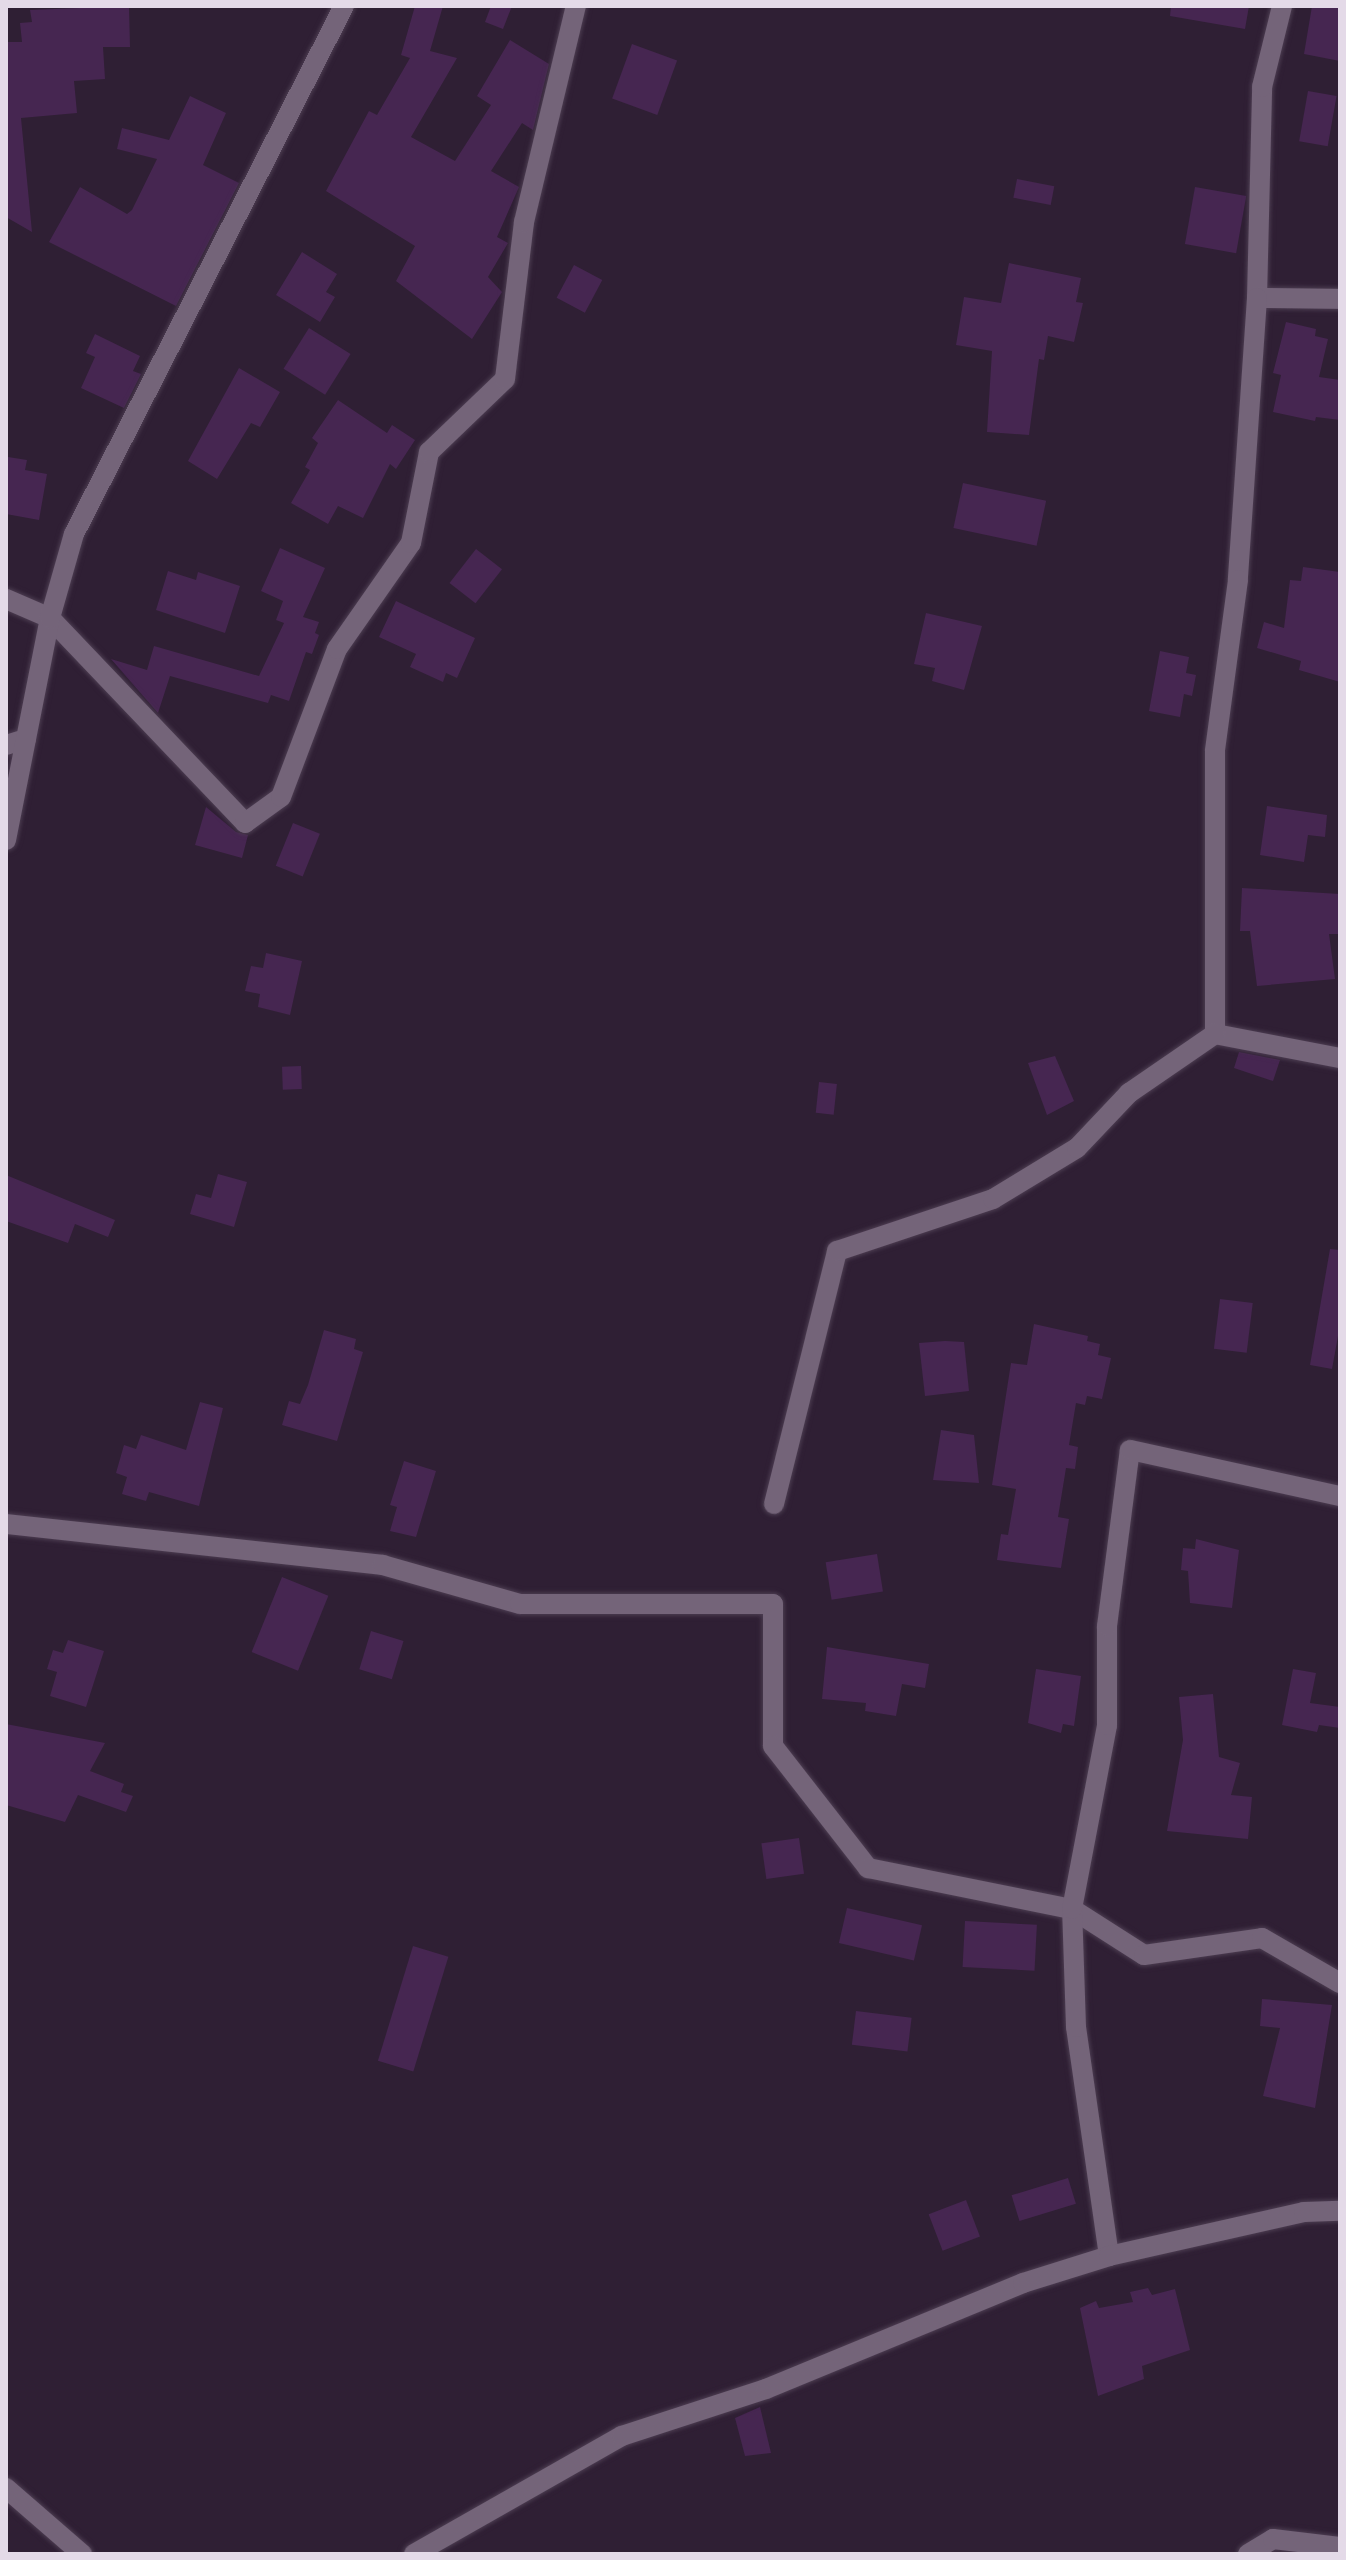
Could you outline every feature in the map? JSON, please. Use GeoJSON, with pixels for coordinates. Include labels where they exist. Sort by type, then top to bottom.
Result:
{"type":"FeatureCollection","features":[{"type":"Feature","properties":{"kind":"street"},"geometry":{"type":"LineString","coordinates":[[6,840],[13,739],[74,534],[344,6]]}},
{"type":"Feature","properties":{"kind":"street"},"geometry":{"type":"LineString","coordinates":[[6,599],[50,618],[245,823],[281,797],[337,649],[411,543],[429,452],[505,379],[524,222],[576,6]]}},
{"type":"Feature","properties":{"kind":"street"},"geometry":{"type":"LineString","coordinates":[[1215,1034],[1215,751],[1238,580],[1257,298],[1262,87],[1282,6]]}},
{"type":"Feature","properties":{"kind":"street"},"geometry":{"type":"LineString","coordinates":[[1257,298],[1340,299]]}},
{"type":"Feature","properties":{"kind":"street"},"geometry":{"type":"LineString","coordinates":[[774,1504],[837,1251],[993,1199],[1077,1148],[1129,1093],[1215,1034],[1340,1058]]}},
{"type":"Feature","properties":{"kind":"street"},"geometry":{"type":"LineString","coordinates":[[1109,2256],[1076,2027],[1072,1909],[1107,1725],[1107,1626],[1130,1450],[1340,1496]]}},
{"type":"Feature","properties":{"kind":"street"},"geometry":{"type":"LineString","coordinates":[[6,1524],[383,1565],[520,1604],[773,1604],[773,1746],[868,1868],[1072,1909],[1144,1955],[1262,1938],[1340,1983]]}},
{"type":"Feature","properties":{"kind":"street"},"geometry":{"type":"LineString","coordinates":[[414,2554],[622,2436],[766,2389],[1023,2283],[1109,2256],[1304,2212],[1340,2211]]}},
{"type":"Feature","properties":{"kind":"street"},"geometry":{"type":"LineString","coordinates":[[6,2488],[82,2554]]}},
{"type":"Feature","properties":{"kind":"street"},"geometry":{"type":"LineString","coordinates":[[1248,2554],[1273,2539],[1340,2547]]}},
{"type":"Feature","properties":{"kind":"building"},"geometry":{"type":"Polygon","coordinates":[[[129,6],[130,47],[103,47],[105,79],[74,81],[77,113],[21,118],[32,232],[6,217],[6,42],[22,42],[20,23],[32,22],[30,10],[129,6]]]}},
{"type":"Feature","properties":{"kind":"building"},"geometry":{"type":"Polygon","coordinates":[[[415,6],[443,6],[430,51],[457,58],[411,137],[455,161],[491,105],[477,96],[510,40],[549,64],[533,130],[522,123],[491,171],[519,187],[497,237],[508,243],[488,277],[502,292],[472,339],[396,281],[415,246],[326,191],[369,111],[377,115],[410,58],[401,55],[415,6]]]}},
{"type":"Feature","properties":{"kind":"building"},"geometry":{"type":"Polygon","coordinates":[[[491,6],[512,6],[503,29],[485,22],[491,6]]]}},
{"type":"Feature","properties":{"kind":"building"},"geometry":{"type":"Polygon","coordinates":[[[1171,6],[1249,6],[1245,29],[1170,16],[1171,6]]]}},
{"type":"Feature","properties":{"kind":"building"},"geometry":{"type":"Polygon","coordinates":[[[1312,6],[1340,6],[1340,61],[1304,54],[1312,6]]]}},
{"type":"Feature","properties":{"kind":"building"},"geometry":{"type":"Polygon","coordinates":[[[632,44],[677,60],[657,115],[612,99],[632,44]]]}},
{"type":"Feature","properties":{"kind":"building"},"geometry":{"type":"Polygon","coordinates":[[[1308,91],[1337,96],[1328,146],[1299,141],[1308,91]]]}},
{"type":"Feature","properties":{"kind":"building"},"geometry":{"type":"Polygon","coordinates":[[[190,96],[226,113],[203,165],[239,183],[176,306],[49,242],[80,187],[127,214],[132,210],[157,159],[117,149],[122,128],[169,140],[190,96]]]}},
{"type":"Feature","properties":{"kind":"building"},"geometry":{"type":"Polygon","coordinates":[[[1017,179],[1054,186],[1051,205],[1013,198],[1017,179]]]}},
{"type":"Feature","properties":{"kind":"building"},"geometry":{"type":"Polygon","coordinates":[[[1195,187],[1246,196],[1236,253],[1185,244],[1195,187]]]}},
{"type":"Feature","properties":{"kind":"building"},"geometry":{"type":"Polygon","coordinates":[[[302,252],[337,274],[326,292],[335,297],[320,322],[276,295],[302,252]]]}},
{"type":"Feature","properties":{"kind":"building"},"geometry":{"type":"Polygon","coordinates":[[[1009,263],[1081,278],[1076,302],[1083,303],[1074,342],[1048,336],[1044,360],[1039,359],[1029,435],[987,432],[992,351],[956,345],[964,297],[1001,303],[1009,263]]]}},
{"type":"Feature","properties":{"kind":"building"},"geometry":{"type":"Polygon","coordinates":[[[574,265],[602,280],[585,313],[557,298],[574,265]]]}},
{"type":"Feature","properties":{"kind":"building"},"geometry":{"type":"Polygon","coordinates":[[[1286,322],[1316,329],[1315,336],[1328,339],[1319,377],[1340,380],[1340,420],[1316,417],[1315,421],[1273,412],[1281,375],[1273,373],[1286,322]]]}},
{"type":"Feature","properties":{"kind":"building"},"geometry":{"type":"Polygon","coordinates":[[[309,328],[351,354],[325,395],[284,369],[309,328]]]}},
{"type":"Feature","properties":{"kind":"building"},"geometry":{"type":"Polygon","coordinates":[[[95,334],[140,356],[133,371],[141,374],[124,408],[81,388],[95,357],[86,353],[95,334]]]}},
{"type":"Feature","properties":{"kind":"building"},"geometry":{"type":"Polygon","coordinates":[[[239,368],[280,392],[260,427],[251,423],[217,479],[188,461],[239,368]]]}},
{"type":"Feature","properties":{"kind":"building"},"geometry":{"type":"Polygon","coordinates":[[[338,400],[387,433],[392,425],[415,440],[396,469],[390,464],[363,518],[338,506],[328,524],[291,503],[310,470],[305,467],[318,443],[312,438],[338,400]]]}},
{"type":"Feature","properties":{"kind":"building"},"geometry":{"type":"Polygon","coordinates":[[[8,457],[27,460],[25,470],[47,474],[39,520],[6,514],[8,457]]]}},
{"type":"Feature","properties":{"kind":"building"},"geometry":{"type":"Polygon","coordinates":[[[963,483],[1046,501],[1037,546],[953,528],[963,483]]]}},
{"type":"Feature","properties":{"kind":"building"},"geometry":{"type":"Polygon","coordinates":[[[280,548],[325,568],[303,617],[319,622],[315,633],[319,635],[312,654],[306,652],[289,701],[271,695],[268,703],[170,676],[158,713],[111,659],[147,670],[154,646],[259,676],[284,623],[276,620],[283,601],[261,591],[280,548]]]}},
{"type":"Feature","properties":{"kind":"building"},"geometry":{"type":"Polygon","coordinates":[[[476,549],[502,569],[476,603],[450,583],[476,549]]]}},
{"type":"Feature","properties":{"kind":"building"},"geometry":{"type":"Polygon","coordinates":[[[1303,567],[1340,572],[1340,682],[1299,670],[1301,661],[1257,648],[1264,622],[1284,628],[1290,580],[1301,581],[1303,567]]]}},
{"type":"Feature","properties":{"kind":"building"},"geometry":{"type":"Polygon","coordinates":[[[168,571],[196,580],[198,572],[240,586],[225,633],[156,610],[168,571]]]}},
{"type":"Feature","properties":{"kind":"building"},"geometry":{"type":"Polygon","coordinates":[[[396,601],[475,638],[457,678],[446,673],[443,682],[410,667],[416,654],[379,637],[396,601]]]}},
{"type":"Feature","properties":{"kind":"building"},"geometry":{"type":"Polygon","coordinates":[[[926,613],[982,626],[964,690],[932,681],[935,668],[914,664],[926,613]]]}},
{"type":"Feature","properties":{"kind":"building"},"geometry":{"type":"Polygon","coordinates":[[[1160,651],[1189,657],[1186,673],[1196,675],[1192,696],[1184,694],[1180,717],[1149,711],[1160,651]]]}},
{"type":"Feature","properties":{"kind":"building"},"geometry":{"type":"Polygon","coordinates":[[[1267,806],[1327,815],[1325,837],[1308,835],[1304,862],[1260,855],[1267,806]]]}},
{"type":"Feature","properties":{"kind":"building"},"geometry":{"type":"Polygon","coordinates":[[[206,807],[236,832],[248,835],[242,858],[195,845],[206,807]]]}},
{"type":"Feature","properties":{"kind":"building"},"geometry":{"type":"Polygon","coordinates":[[[293,823],[320,834],[303,877],[276,866],[293,823]]]}},
{"type":"Feature","properties":{"kind":"building"},"geometry":{"type":"Polygon","coordinates":[[[1242,888],[1340,894],[1340,934],[1329,934],[1335,979],[1257,986],[1250,931],[1240,931],[1242,888]]]}},
{"type":"Feature","properties":{"kind":"building"},"geometry":{"type":"Polygon","coordinates":[[[266,953],[302,961],[290,1015],[258,1007],[260,994],[245,991],[251,966],[263,968],[266,953]]]}},
{"type":"Feature","properties":{"kind":"building"},"geometry":{"type":"Polygon","coordinates":[[[1239,1052],[1280,1060],[1273,1081],[1234,1068],[1239,1052]]]}},
{"type":"Feature","properties":{"kind":"building"},"geometry":{"type":"Polygon","coordinates":[[[1055,1056],[1074,1101],[1047,1115],[1028,1063],[1055,1056]]]}},
{"type":"Feature","properties":{"kind":"building"},"geometry":{"type":"Polygon","coordinates":[[[301,1066],[302,1089],[283,1090],[282,1067],[301,1066]]]}},
{"type":"Feature","properties":{"kind":"building"},"geometry":{"type":"Polygon","coordinates":[[[819,1082],[837,1084],[834,1115],[816,1113],[819,1082]]]}},
{"type":"Feature","properties":{"kind":"building"},"geometry":{"type":"Polygon","coordinates":[[[218,1174],[247,1182],[234,1227],[190,1214],[196,1194],[211,1198],[218,1174]]]}},
{"type":"Feature","properties":{"kind":"building"},"geometry":{"type":"Polygon","coordinates":[[[6,1175],[115,1220],[108,1237],[75,1224],[68,1243],[6,1221],[6,1175]]]}},
{"type":"Feature","properties":{"kind":"building"},"geometry":{"type":"Polygon","coordinates":[[[1330,1249],[1340,1250],[1340,1325],[1332,1369],[1310,1365],[1330,1249]]]}},
{"type":"Feature","properties":{"kind":"building"},"geometry":{"type":"Polygon","coordinates":[[[1220,1299],[1253,1303],[1247,1353],[1214,1349],[1220,1299]]]}},
{"type":"Feature","properties":{"kind":"building"},"geometry":{"type":"Polygon","coordinates":[[[1034,1324],[1088,1336],[1087,1341],[1100,1344],[1098,1355],[1111,1358],[1102,1399],[1087,1396],[1085,1405],[1076,1403],[1069,1445],[1078,1447],[1075,1469],[1066,1468],[1058,1517],[1069,1519],[1061,1568],[997,1560],[1001,1534],[1008,1535],[1016,1489],[992,1485],[1011,1363],[1027,1365],[1034,1324]]]}},
{"type":"Feature","properties":{"kind":"building"},"geometry":{"type":"Polygon","coordinates":[[[324,1330],[356,1339],[354,1349],[363,1352],[337,1441],[282,1425],[289,1401],[300,1404],[324,1330]]]}},
{"type":"Feature","properties":{"kind":"building"},"geometry":{"type":"Polygon","coordinates":[[[964,1342],[969,1391],[925,1396],[919,1343],[964,1342]]]}},
{"type":"Feature","properties":{"kind":"building"},"geometry":{"type":"Polygon","coordinates":[[[200,1402],[223,1408],[199,1506],[149,1492],[146,1501],[122,1494],[127,1477],[116,1473],[124,1445],[136,1449],[141,1435],[186,1450],[200,1402]]]}},
{"type":"Feature","properties":{"kind":"building"},"geometry":{"type":"Polygon","coordinates":[[[941,1430],[974,1435],[979,1483],[933,1480],[941,1430]]]}},
{"type":"Feature","properties":{"kind":"building"},"geometry":{"type":"Polygon","coordinates":[[[404,1461],[436,1471],[416,1537],[390,1531],[397,1507],[390,1505],[404,1461]]]}},
{"type":"Feature","properties":{"kind":"building"},"geometry":{"type":"Polygon","coordinates":[[[1196,1539],[1239,1550],[1232,1608],[1190,1603],[1188,1571],[1181,1570],[1183,1548],[1195,1549],[1196,1539]]]}},
{"type":"Feature","properties":{"kind":"building"},"geometry":{"type":"Polygon","coordinates":[[[877,1554],[883,1592],[832,1600],[826,1562],[877,1554]]]}},
{"type":"Feature","properties":{"kind":"building"},"geometry":{"type":"Polygon","coordinates":[[[282,1577],[328,1596],[298,1671],[252,1652],[282,1577]]]}},
{"type":"Feature","properties":{"kind":"building"},"geometry":{"type":"Polygon","coordinates":[[[371,1631],[404,1641],[392,1679],[359,1669],[371,1631]]]}},
{"type":"Feature","properties":{"kind":"building"},"geometry":{"type":"Polygon","coordinates":[[[68,1640],[104,1651],[86,1707],[50,1696],[57,1672],[47,1669],[53,1650],[63,1653],[68,1640]]]}},
{"type":"Feature","properties":{"kind":"building"},"geometry":{"type":"Polygon","coordinates":[[[827,1647],[929,1664],[925,1688],[902,1684],[896,1716],[865,1711],[866,1703],[822,1699],[827,1647]]]}},
{"type":"Feature","properties":{"kind":"building"},"geometry":{"type":"Polygon","coordinates":[[[1036,1669],[1081,1676],[1074,1726],[1063,1724],[1061,1733],[1028,1723],[1036,1669]]]}},
{"type":"Feature","properties":{"kind":"building"},"geometry":{"type":"Polygon","coordinates":[[[1293,1669],[1316,1673],[1310,1703],[1340,1707],[1340,1728],[1319,1725],[1317,1732],[1282,1725],[1293,1669]]]}},
{"type":"Feature","properties":{"kind":"building"},"geometry":{"type":"Polygon","coordinates":[[[1213,1694],[1219,1757],[1240,1763],[1231,1795],[1252,1797],[1248,1839],[1167,1831],[1183,1740],[1179,1697],[1213,1694]]]}},
{"type":"Feature","properties":{"kind":"building"},"geometry":{"type":"Polygon","coordinates":[[[6,1724],[105,1743],[90,1771],[124,1784],[121,1792],[133,1796],[126,1812],[78,1795],[65,1822],[6,1805],[6,1724]]]}},
{"type":"Feature","properties":{"kind":"building"},"geometry":{"type":"Polygon","coordinates":[[[799,1838],[804,1874],[766,1879],[761,1843],[799,1838]]]}},
{"type":"Feature","properties":{"kind":"building"},"geometry":{"type":"Polygon","coordinates":[[[847,1908],[922,1925],[914,1960],[839,1943],[847,1908]]]}},
{"type":"Feature","properties":{"kind":"building"},"geometry":{"type":"Polygon","coordinates":[[[965,1921],[1037,1925],[1034,1971],[963,1967],[965,1921]]]}},
{"type":"Feature","properties":{"kind":"building"},"geometry":{"type":"Polygon","coordinates":[[[413,1946],[448,1957],[413,2072],[378,2061],[413,1946]]]}},
{"type":"Feature","properties":{"kind":"building"},"geometry":{"type":"Polygon","coordinates":[[[1262,1999],[1332,2005],[1315,2108],[1263,2096],[1280,2028],[1260,2026],[1262,1999]]]}},
{"type":"Feature","properties":{"kind":"building"},"geometry":{"type":"Polygon","coordinates":[[[856,2011],[912,2018],[907,2052],[852,2045],[856,2011]]]}},
{"type":"Feature","properties":{"kind":"building"},"geometry":{"type":"Polygon","coordinates":[[[1068,2178],[1076,2204],[1019,2221],[1012,2195],[1068,2178]]]}},
{"type":"Feature","properties":{"kind":"building"},"geometry":{"type":"Polygon","coordinates":[[[966,2200],[980,2236],[943,2251],[929,2214],[966,2200]]]}},
{"type":"Feature","properties":{"kind":"building"},"geometry":{"type":"Polygon","coordinates":[[[1148,2288],[1152,2295],[1175,2289],[1190,2350],[1142,2366],[1144,2379],[1098,2396],[1080,2308],[1096,2301],[1099,2308],[1133,2302],[1130,2292],[1148,2288]]]}},
{"type":"Feature","properties":{"kind":"building"},"geometry":{"type":"Polygon","coordinates":[[[760,2407],[771,2453],[745,2456],[735,2418],[760,2407]]]}}]}
